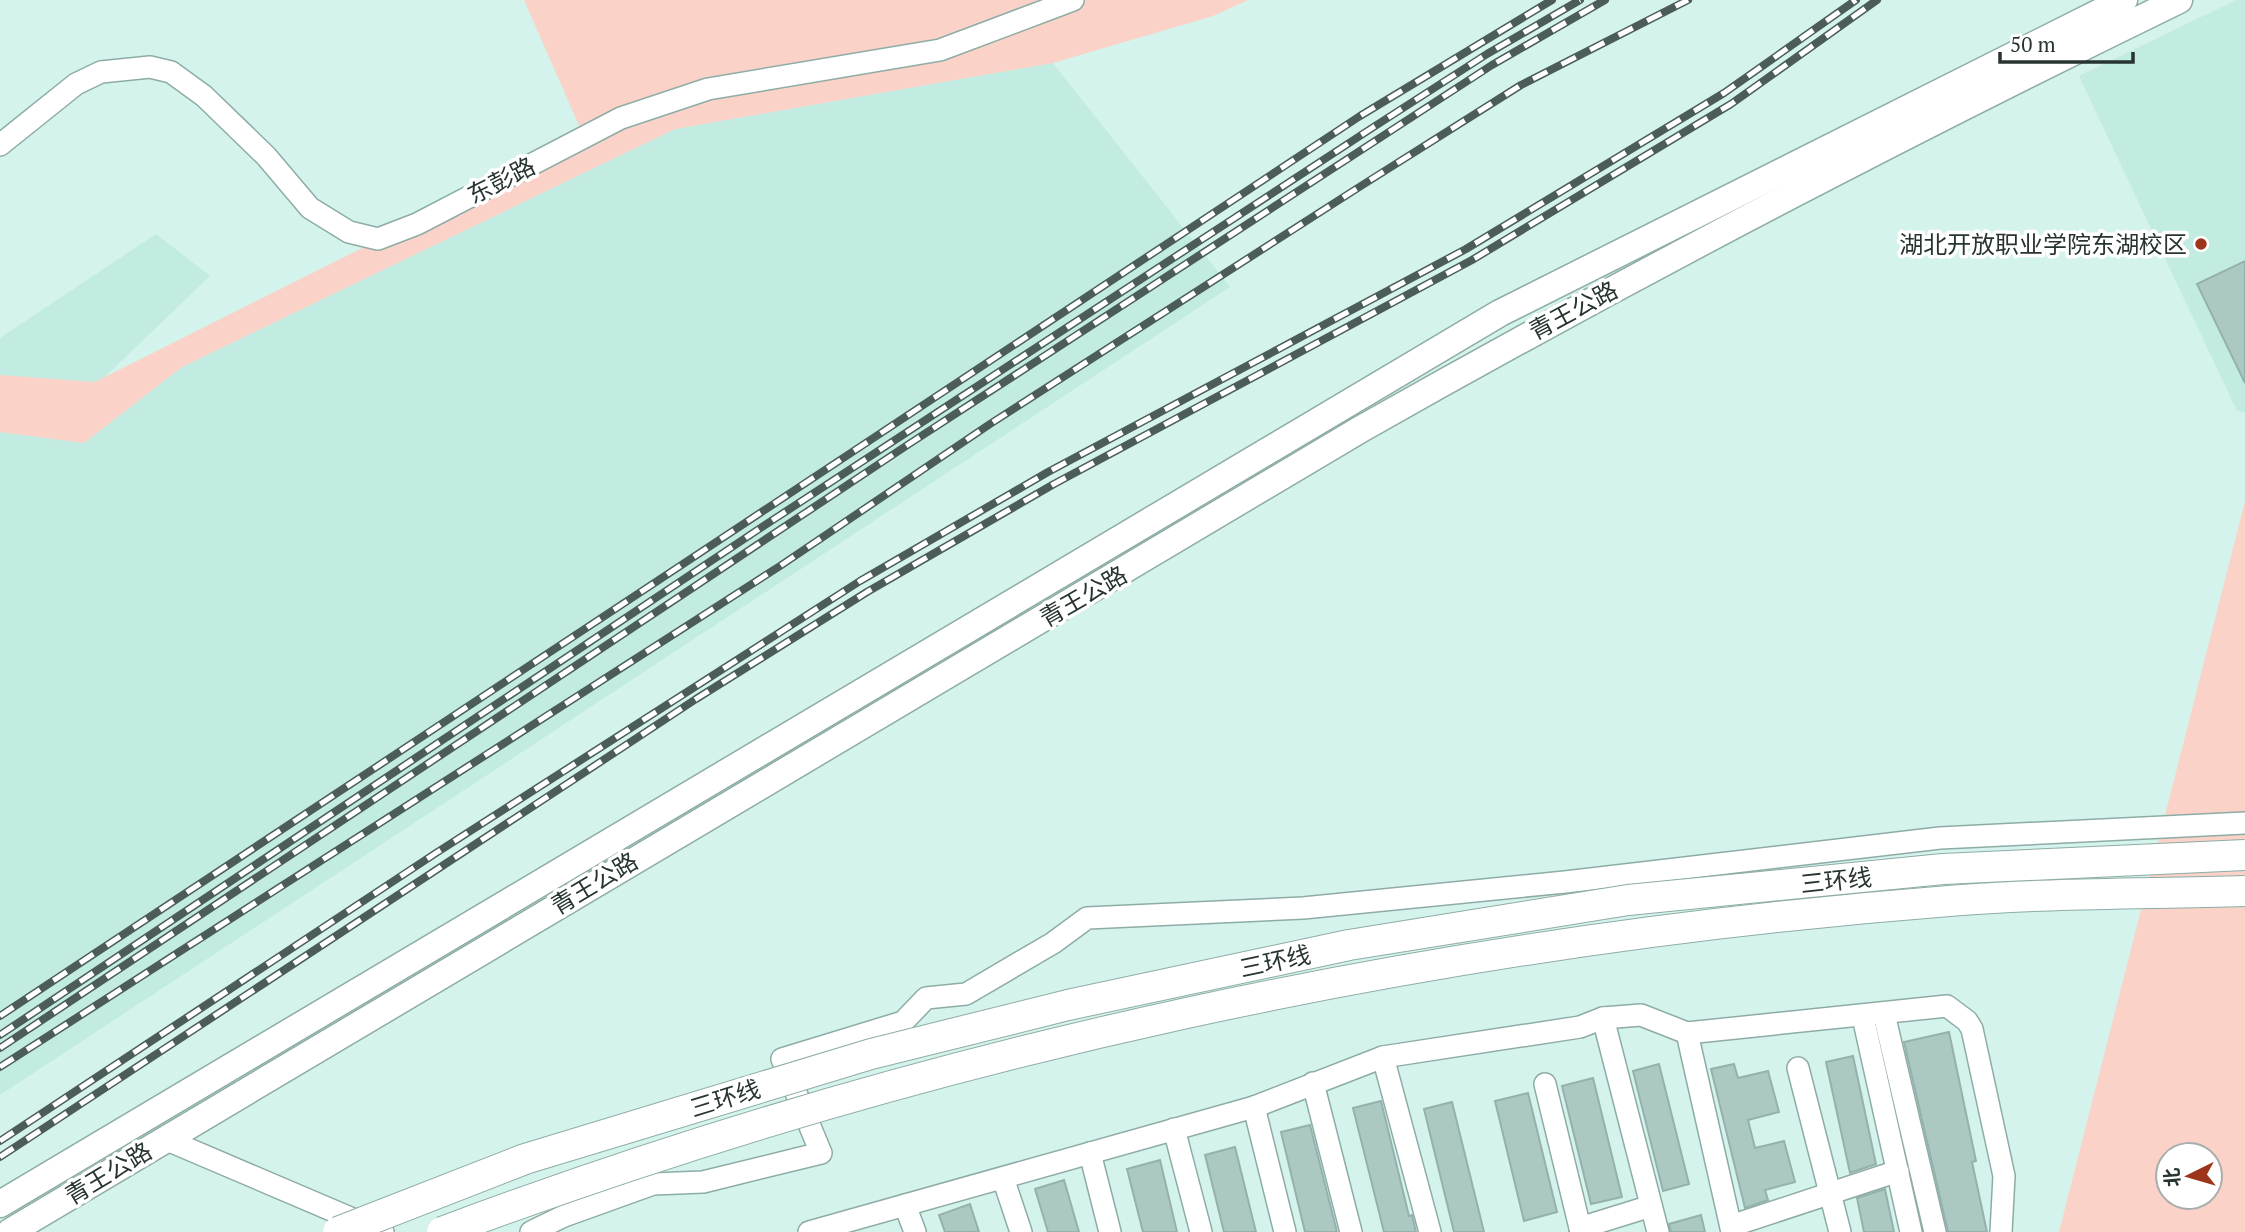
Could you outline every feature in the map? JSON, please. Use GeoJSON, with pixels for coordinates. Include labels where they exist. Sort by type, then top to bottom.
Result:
{"type":"FeatureCollection","features":[{"type":"Feature","properties":{"kind":"highway","name":"三环线"},"geometry":{"type":"LineString","coordinates":[[338,1232],[524,1159],[871,1054],[1068,1005],[1349,945],[1641,899],[1943,869],[2245,855]]}},
{"type":"Feature","properties":{"kind":"highway","name":"三环线"},"geometry":{"type":"LineString","coordinates":[[442,1232],[532,1198],[876,1088],[1078,1036],[1352,980],[1630,934],[1951,901],[2245,891]]}},
{"type":"Feature","properties":{"kind":"main road","name":"青王公路"},"geometry":{"type":"LineString","coordinates":[[0,1204],[1500,313],[2124,0]]}},
{"type":"Feature","properties":{"kind":"main road","name":"青王公路"},"geometry":{"type":"LineString","coordinates":[[10,1232],[1361,429],[1479,362],[1794,192],[2179,0]]}},
{"type":"Feature","properties":{"kind":"street","name":"东彭路"},"geometry":{"type":"LineString","coordinates":[[0,145],[76,84],[102,72],[128,67],[160,69],[171,72],[204,96],[265,156],[310,208],[349,232],[378,239],[417,224],[621,118],[708,89],[940,50],[1073,0]]}},
{"type":"Feature","properties":{"kind":"street"},"geometry":{"type":"LineString","coordinates":[[531,1232],[564,1216],[653,1184],[703,1182],[821,1153],[782,1059],[903,1022],[926,998],[966,994],[1053,943],[1087,918],[1317,906],[1565,882],[1940,838],[2245,823]]}},
{"type":"Feature","properties":{"kind":"street"},"geometry":{"type":"LineString","coordinates":[[817,1231],[1254,1107],[1384,1057],[1580,1027],[1603,1018],[1641,1015],[1687,1033],[1874,1016],[1947,1006],[1967,1021],[1972,1029],[2004,1176],[2001,1232]]}},
{"type":"Feature","properties":{"kind":"street"},"geometry":{"type":"LineString","coordinates":[[1874,1016],[1898,1171],[1911,1232]]}},
{"type":"Feature","properties":{"kind":"street"},"geometry":{"type":"LineString","coordinates":[[1874,1016],[1935,1232]]}},
{"type":"Feature","properties":{"kind":"street"},"geometry":{"type":"LineString","coordinates":[[1603,1018],[1658,1232]]}},
{"type":"Feature","properties":{"kind":"street"},"geometry":{"type":"LineString","coordinates":[[1687,1033],[1732,1229],[1898,1171]]}},
{"type":"Feature","properties":{"kind":"street"},"geometry":{"type":"LineString","coordinates":[[1384,1057],[1430,1232]]}},
{"type":"Feature","properties":{"kind":"street"},"geometry":{"type":"LineString","coordinates":[[1798,1068],[1840,1232]]}},
{"type":"Feature","properties":{"kind":"street"},"geometry":{"type":"LineString","coordinates":[[1313,1083],[1351,1232]]}},
{"type":"Feature","properties":{"kind":"street"},"geometry":{"type":"LineString","coordinates":[[1545,1084],[1581,1230],[1651,1206]]}},
{"type":"Feature","properties":{"kind":"street"},"geometry":{"type":"LineString","coordinates":[[1254,1107],[1285,1232]]}},
{"type":"Feature","properties":{"kind":"street"},"geometry":{"type":"LineString","coordinates":[[1174,1129],[1201,1232]]}},
{"type":"Feature","properties":{"kind":"street"},"geometry":{"type":"LineString","coordinates":[[165,1139],[383,1232]]}},
{"type":"Feature","properties":{"kind":"street"},"geometry":{"type":"LineString","coordinates":[[1090,1153],[1110,1232]]}},
{"type":"Feature","properties":{"kind":"street"},"geometry":{"type":"LineString","coordinates":[[1003,1178],[1021,1232]]}},
{"type":"Feature","properties":{"kind":"street"},"geometry":{"type":"LineString","coordinates":[[905,1205],[915,1232]]}},
{"type":"Feature","properties":{"kind":"shaded area"},"geometry":{"type":"Polygon","coordinates":[[[524,0],[1248,0],[1213,16],[1053,63],[675,129],[182,367],[84,443],[0,432],[0,375],[95,382],[584,137],[524,0]]]}},
{"type":"Feature","properties":{"kind":"shaded area","name":"湖北开放职业学院东湖校区"},"geometry":{"type":"Polygon","coordinates":[[[2236,0],[2245,0],[2245,413],[2237,411],[2079,76],[2236,0]]]}},
{"type":"Feature","properties":{"kind":"shaded area"},"geometry":{"type":"Polygon","coordinates":[[[1053,63],[1230,287],[0,1095],[0,338],[156,234],[210,276],[65,415],[84,442],[182,367],[675,129],[1053,63]]]}},
{"type":"Feature","properties":{"kind":"shaded area"},"geometry":{"type":"Polygon","coordinates":[[[2245,501],[2245,1232],[2059,1232],[2245,501]]]}},
{"type":"Feature","properties":{"kind":"building"},"geometry":{"type":"Polygon","coordinates":[[[2245,261],[2245,383],[2197,284],[2245,261]]]}},
{"type":"Feature","properties":{"kind":"building"},"geometry":{"type":"Polygon","coordinates":[[[1949,1032],[1976,1161],[1972,1162],[1987,1232],[1948,1232],[1904,1042],[1949,1032]]]}},
{"type":"Feature","properties":{"kind":"building"},"geometry":{"type":"Polygon","coordinates":[[[1853,1056],[1876,1164],[1850,1173],[1826,1062],[1853,1056]]]}},
{"type":"Feature","properties":{"kind":"building"},"geometry":{"type":"Polygon","coordinates":[[[1659,1064],[1689,1184],[1663,1191],[1633,1071],[1659,1064]]]}},
{"type":"Feature","properties":{"kind":"building"},"geometry":{"type":"Polygon","coordinates":[[[1734,1064],[1738,1078],[1768,1071],[1779,1112],[1748,1120],[1755,1148],[1784,1141],[1795,1182],[1765,1190],[1768,1200],[1745,1208],[1711,1069],[1734,1064]]]}},
{"type":"Feature","properties":{"kind":"building"},"geometry":{"type":"Polygon","coordinates":[[[1593,1078],[1622,1197],[1591,1204],[1562,1086],[1593,1078]]]}},
{"type":"Feature","properties":{"kind":"building"},"geometry":{"type":"Polygon","coordinates":[[[1528,1093],[1557,1212],[1524,1221],[1495,1101],[1528,1093]]]}},
{"type":"Feature","properties":{"kind":"building"},"geometry":{"type":"Polygon","coordinates":[[[1381,1101],[1409,1216],[1412,1215],[1416,1232],[1384,1232],[1353,1108],[1381,1101]]]}},
{"type":"Feature","properties":{"kind":"building"},"geometry":{"type":"Polygon","coordinates":[[[1452,1102],[1484,1232],[1454,1232],[1424,1109],[1452,1102]]]}},
{"type":"Feature","properties":{"kind":"building"},"geometry":{"type":"Polygon","coordinates":[[[1310,1125],[1337,1232],[1305,1232],[1281,1132],[1310,1125]]]}},
{"type":"Feature","properties":{"kind":"building"},"geometry":{"type":"Polygon","coordinates":[[[1235,1147],[1256,1232],[1224,1232],[1205,1155],[1235,1147]]]}},
{"type":"Feature","properties":{"kind":"building"},"geometry":{"type":"Polygon","coordinates":[[[1160,1160],[1177,1232],[1143,1232],[1127,1169],[1160,1160]]]}},
{"type":"Feature","properties":{"kind":"building"},"geometry":{"type":"Polygon","coordinates":[[[1064,1180],[1079,1232],[1048,1232],[1035,1189],[1064,1180]]]}},
{"type":"Feature","properties":{"kind":"building"},"geometry":{"type":"Polygon","coordinates":[[[1885,1189],[1894,1232],[1864,1232],[1857,1198],[1885,1189]]]}},
{"type":"Feature","properties":{"kind":"building"},"geometry":{"type":"Polygon","coordinates":[[[970,1204],[979,1232],[945,1232],[939,1215],[970,1204]]]}},
{"type":"Feature","properties":{"kind":"building"},"geometry":{"type":"Polygon","coordinates":[[[1701,1215],[1705,1232],[1671,1232],[1669,1224],[1701,1215]]]}},
{"type":"Feature","properties":{"kind":"railway"},"geometry":{"type":"LineString","coordinates":[[0,1016],[1360,116],[1552,0]]}},
{"type":"Feature","properties":{"kind":"railway"},"geometry":{"type":"LineString","coordinates":[[0,1035],[759,529],[1372,128],[1487,54],[1580,0]]}},
{"type":"Feature","properties":{"kind":"railway"},"geometry":{"type":"LineString","coordinates":[[0,1048],[909,444],[1492,65],[1605,0]]}},
{"type":"Feature","properties":{"kind":"railway"},"geometry":{"type":"LineString","coordinates":[[0,1067],[780,566],[990,424],[1364,184],[1521,85],[1688,0]]}},
{"type":"Feature","properties":{"kind":"railway"},"geometry":{"type":"LineString","coordinates":[[0,1141],[436,853],[860,581],[1048,472],[1466,249],[1724,93],[1856,0]]}},
{"type":"Feature","properties":{"kind":"railway"},"geometry":{"type":"LineString","coordinates":[[0,1157],[696,699],[867,592],[1054,484],[1472,260],[1731,104],[1877,0]]}},
{"type":"Feature","properties":{"kind":"place","name":"湖北开放职业学院东湖校区"},"geometry":{"type":"Point","coordinates":[2201,244]}}]}
